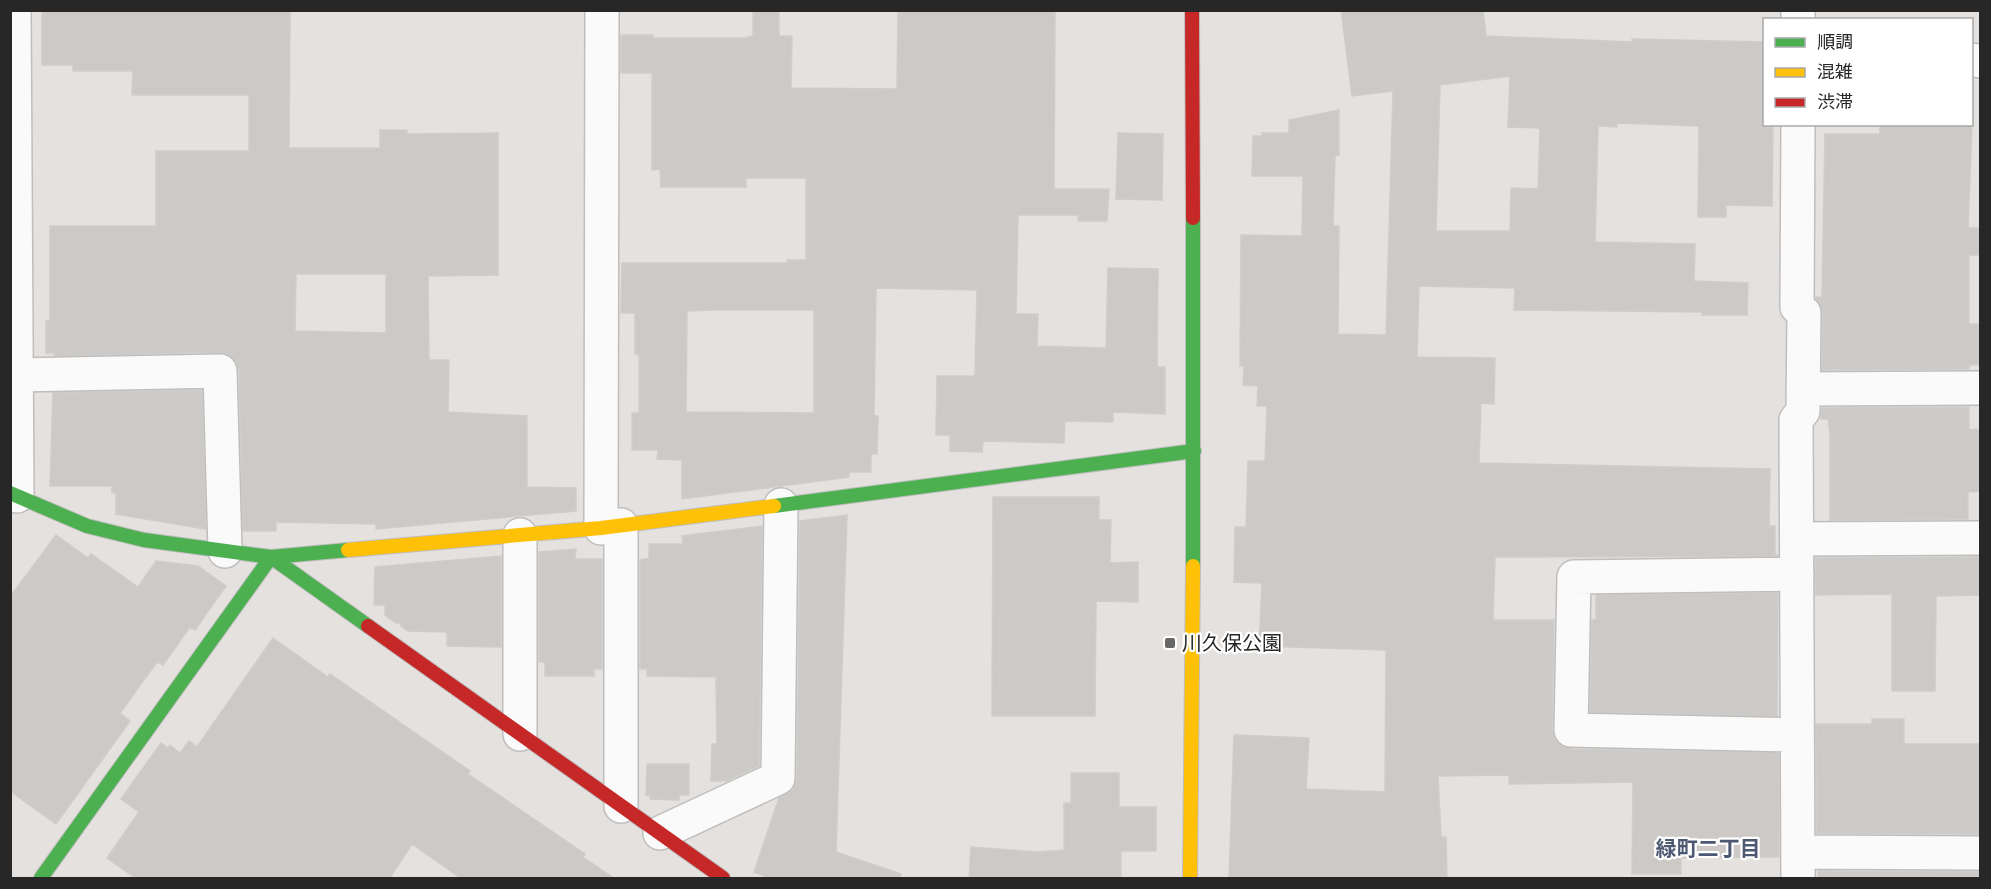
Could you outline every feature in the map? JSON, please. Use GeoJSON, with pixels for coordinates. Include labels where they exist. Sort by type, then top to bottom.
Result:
{"type":"FeatureCollection","features":[{"type":"Feature","properties":{"kind":"street"},"geometry":{"type":"LineString","coordinates":[[14,10],[17,375],[14,494],[87,526],[144,540],[271,557],[611,527],[1194,451]]}},
{"type":"Feature","properties":{"kind":"street"},"geometry":{"type":"LineString","coordinates":[[602,10],[611,527],[621,806]]}},
{"type":"Feature","properties":{"kind":"street"},"geometry":{"type":"LineString","coordinates":[[1190,879],[1194,451],[1192,10]]}},
{"type":"Feature","properties":{"kind":"street"},"geometry":{"type":"LineString","coordinates":[[1797,126],[1797,307],[1804,313],[1803,411],[1796,420],[1798,865],[1980,853]]}},
{"type":"Feature","properties":{"kind":"street"},"geometry":{"type":"LineString","coordinates":[[17,375],[220,371],[225,551]]}},
{"type":"Feature","properties":{"kind":"street"},"geometry":{"type":"LineString","coordinates":[[1803,389],[1980,388]]}},
{"type":"Feature","properties":{"kind":"street"},"geometry":{"type":"LineString","coordinates":[[660,833],[778,778],[781,505]]}},
{"type":"Feature","properties":{"kind":"street"},"geometry":{"type":"LineString","coordinates":[[520,535],[520,734]]}},
{"type":"Feature","properties":{"kind":"street"},"geometry":{"type":"LineString","coordinates":[[1797,539],[1980,538]]}},
{"type":"Feature","properties":{"kind":"street"},"geometry":{"type":"LineString","coordinates":[[271,557],[723,879]]}},
{"type":"Feature","properties":{"kind":"street"},"geometry":{"type":"LineString","coordinates":[[41,879],[271,557]]}},
{"type":"Feature","properties":{"kind":"street"},"geometry":{"type":"LineString","coordinates":[[1797,574],[1574,577],[1571,730],[1797,735]]}},
{"type":"Feature","properties":{"kind":"building"},"geometry":{"type":"Polygon","coordinates":[[[42,10],[290,10],[289,148],[380,148],[380,130],[407,130],[407,134],[498,133],[498,275],[428,276],[429,360],[449,360],[448,412],[527,416],[527,487],[576,488],[576,511],[376,529],[376,524],[276,522],[276,531],[243,531],[239,370],[236,362],[229,355],[220,352],[54,356],[54,353],[46,353],[46,321],[50,321],[50,226],[156,226],[156,151],[249,151],[249,95],[132,95],[133,71],[73,71],[73,65],[42,65],[42,10]],[[296,274],[295,331],[386,333],[386,274],[296,274]]]}},
{"type":"Feature","properties":{"kind":"building"},"geometry":{"type":"Polygon","coordinates":[[[753,10],[779,10],[779,36],[792,36],[791,88],[897,89],[898,10],[1055,10],[1054,189],[1109,189],[1107,221],[1078,221],[1078,215],[1018,215],[1016,314],[1038,314],[1037,346],[1106,348],[1108,268],[1158,269],[1157,367],[1165,367],[1165,414],[1113,412],[1113,422],[1065,421],[1064,443],[983,441],[982,452],[950,451],[950,435],[936,435],[937,376],[975,376],[977,290],[876,288],[874,416],[878,416],[877,454],[871,454],[871,472],[849,472],[849,477],[682,499],[682,460],[657,459],[658,450],[632,450],[632,413],[639,413],[639,354],[635,354],[635,313],[621,313],[622,263],[787,263],[787,260],[806,260],[806,178],[746,178],[746,187],[661,187],[660,169],[652,170],[652,73],[621,73],[621,35],[653,35],[653,38],[745,38],[753,36],[753,10]],[[814,310],[687,311],[686,412],[814,413],[814,310]]]}},
{"type":"Feature","properties":{"kind":"building"},"geometry":{"type":"Polygon","coordinates":[[[1341,10],[1483,10],[1486,36],[1632,42],[1632,39],[1763,42],[1763,126],[1773,126],[1772,206],[1726,205],[1726,217],[1698,217],[1699,126],[1617,123],[1617,127],[1598,126],[1595,242],[1695,244],[1694,281],[1748,283],[1747,315],[1702,315],[1702,312],[1514,310],[1515,288],[1419,286],[1417,357],[1495,358],[1494,404],[1481,403],[1479,463],[1770,469],[1769,526],[1775,526],[1775,554],[1778,556],[1495,557],[1493,620],[1554,620],[1552,730],[1555,740],[1562,746],[1571,749],[1779,753],[1779,857],[1681,858],[1681,874],[1632,874],[1633,782],[1509,784],[1509,775],[1438,776],[1441,837],[1446,837],[1447,879],[1229,879],[1234,735],[1309,738],[1306,789],[1385,792],[1386,650],[1259,646],[1262,583],[1234,582],[1235,527],[1246,527],[1248,461],[1265,461],[1267,406],[1257,406],[1258,386],[1243,385],[1244,366],[1240,366],[1241,235],[1302,236],[1303,176],[1252,176],[1253,136],[1262,136],[1262,133],[1289,133],[1289,120],[1339,110],[1339,155],[1335,155],[1333,226],[1339,226],[1338,334],[1386,335],[1393,91],[1352,96],[1341,10]],[[1510,76],[1440,85],[1436,231],[1510,231],[1511,188],[1538,189],[1540,128],[1508,127],[1510,76]]]}},
{"type":"Feature","properties":{"kind":"building"},"geometry":{"type":"Polygon","coordinates":[[[1880,126],[1972,126],[1968,228],[1980,228],[1980,255],[1969,255],[1969,324],[1980,324],[1980,365],[1969,365],[1969,369],[1822,370],[1823,313],[1816,297],[1822,297],[1825,134],[1880,134],[1880,126]]]}},
{"type":"Feature","properties":{"kind":"building"},"geometry":{"type":"Polygon","coordinates":[[[1118,133],[1163,134],[1162,200],[1116,199],[1118,133]]]}},
{"type":"Feature","properties":{"kind":"building"},"geometry":{"type":"Polygon","coordinates":[[[202,390],[206,529],[116,514],[116,493],[112,493],[112,486],[50,486],[53,393],[202,390]]]}},
{"type":"Feature","properties":{"kind":"building"},"geometry":{"type":"Polygon","coordinates":[[[1969,407],[1969,430],[1980,429],[1980,491],[1968,492],[1968,519],[1830,520],[1830,433],[1828,419],[1821,419],[1822,408],[1969,407]]]}},
{"type":"Feature","properties":{"kind":"building"},"geometry":{"type":"Polygon","coordinates":[[[993,497],[1099,497],[1099,520],[1111,520],[1110,563],[1138,562],[1138,602],[1096,601],[1095,716],[992,716],[993,497]]]}},
{"type":"Feature","properties":{"kind":"building"},"geometry":{"type":"Polygon","coordinates":[[[847,515],[836,852],[901,874],[900,879],[772,879],[754,872],[779,798],[793,789],[797,778],[800,521],[847,515]]]}},
{"type":"Feature","properties":{"kind":"building"},"geometry":{"type":"Polygon","coordinates":[[[762,526],[759,766],[726,781],[711,781],[712,744],[717,744],[716,677],[647,676],[647,669],[640,669],[640,560],[649,558],[649,544],[683,544],[682,536],[762,526]]]}},
{"type":"Feature","properties":{"kind":"building"},"geometry":{"type":"Polygon","coordinates":[[[56,535],[88,558],[91,554],[138,587],[156,561],[198,566],[226,586],[195,630],[190,627],[163,665],[157,662],[120,713],[130,721],[56,824],[10,791],[10,597],[56,535]]]}},
{"type":"Feature","properties":{"kind":"building"},"geometry":{"type":"Polygon","coordinates":[[[576,549],[575,559],[602,559],[602,669],[594,669],[594,676],[545,676],[545,662],[539,662],[539,552],[576,549]]]}},
{"type":"Feature","properties":{"kind":"building"},"geometry":{"type":"Polygon","coordinates":[[[501,556],[501,647],[447,646],[447,632],[408,631],[401,626],[401,623],[396,623],[385,615],[385,605],[374,605],[375,567],[501,556]]]}},
{"type":"Feature","properties":{"kind":"building"},"geometry":{"type":"Polygon","coordinates":[[[1980,557],[1980,595],[1936,596],[1935,691],[1892,691],[1892,594],[1816,595],[1815,558],[1980,557]]]}},
{"type":"Feature","properties":{"kind":"building"},"geometry":{"type":"Polygon","coordinates":[[[1778,593],[1777,716],[1590,712],[1592,620],[1596,620],[1596,595],[1778,593]]]}},
{"type":"Feature","properties":{"kind":"building"},"geometry":{"type":"Polygon","coordinates":[[[273,638],[328,677],[330,674],[470,771],[468,774],[585,854],[583,857],[615,879],[462,879],[412,844],[389,879],[137,879],[107,858],[139,812],[121,799],[161,743],[168,748],[170,745],[180,753],[189,741],[197,747],[273,638]]]}},
{"type":"Feature","properties":{"kind":"building"},"geometry":{"type":"Polygon","coordinates":[[[1872,719],[1904,719],[1904,744],[1980,744],[1980,834],[1817,833],[1816,724],[1872,724],[1872,719]]]}},
{"type":"Feature","properties":{"kind":"building"},"geometry":{"type":"Polygon","coordinates":[[[647,764],[689,764],[689,795],[679,795],[679,800],[650,799],[650,795],[646,795],[647,764]]]}},
{"type":"Feature","properties":{"kind":"building"},"geometry":{"type":"Polygon","coordinates":[[[1071,773],[1119,773],[1119,807],[1156,807],[1156,851],[1121,851],[1121,879],[969,879],[971,847],[1037,852],[1064,850],[1064,803],[1071,803],[1071,773]]]}},
{"type":"Feature","properties":{"kind":"building"},"geometry":{"type":"Polygon","coordinates":[[[1818,871],[1980,872],[1980,879],[1818,879],[1818,871]]]}},
{"type":"Feature","properties":{"kind":"traffic: fast"},"geometry":{"type":"LineString","coordinates":[[1193,218],[1193,566]]}},
{"type":"Feature","properties":{"kind":"traffic: fast"},"geometry":{"type":"LineString","coordinates":[[774,506],[1194,451]]}},
{"type":"Feature","properties":{"kind":"traffic: fast"},"geometry":{"type":"LineString","coordinates":[[10,493],[87,526],[144,540],[271,557],[348,550]]}},
{"type":"Feature","properties":{"kind":"traffic: fast"},"geometry":{"type":"LineString","coordinates":[[41,878],[271,557],[368,626]]}},
{"type":"Feature","properties":{"kind":"traffic: slow"},"geometry":{"type":"LineString","coordinates":[[348,550],[601,528],[774,506]]}},
{"type":"Feature","properties":{"kind":"traffic: slow"},"geometry":{"type":"LineString","coordinates":[[1190,878],[1193,566]]}},
{"type":"Feature","properties":{"kind":"traffic: jam"},"geometry":{"type":"LineString","coordinates":[[1192,10],[1193,218]]}},
{"type":"Feature","properties":{"kind":"traffic: jam"},"geometry":{"type":"LineString","coordinates":[[368,626],[723,878]]}},
{"type":"Feature","properties":{"kind":"place","name":"川久保公園"},"geometry":{"type":"Point","coordinates":[1170,643]}},
{"type":"Feature","properties":{"kind":"district","name":"緑町二丁目"},"geometry":{"type":"Point","coordinates":[1708,849]}}]}
